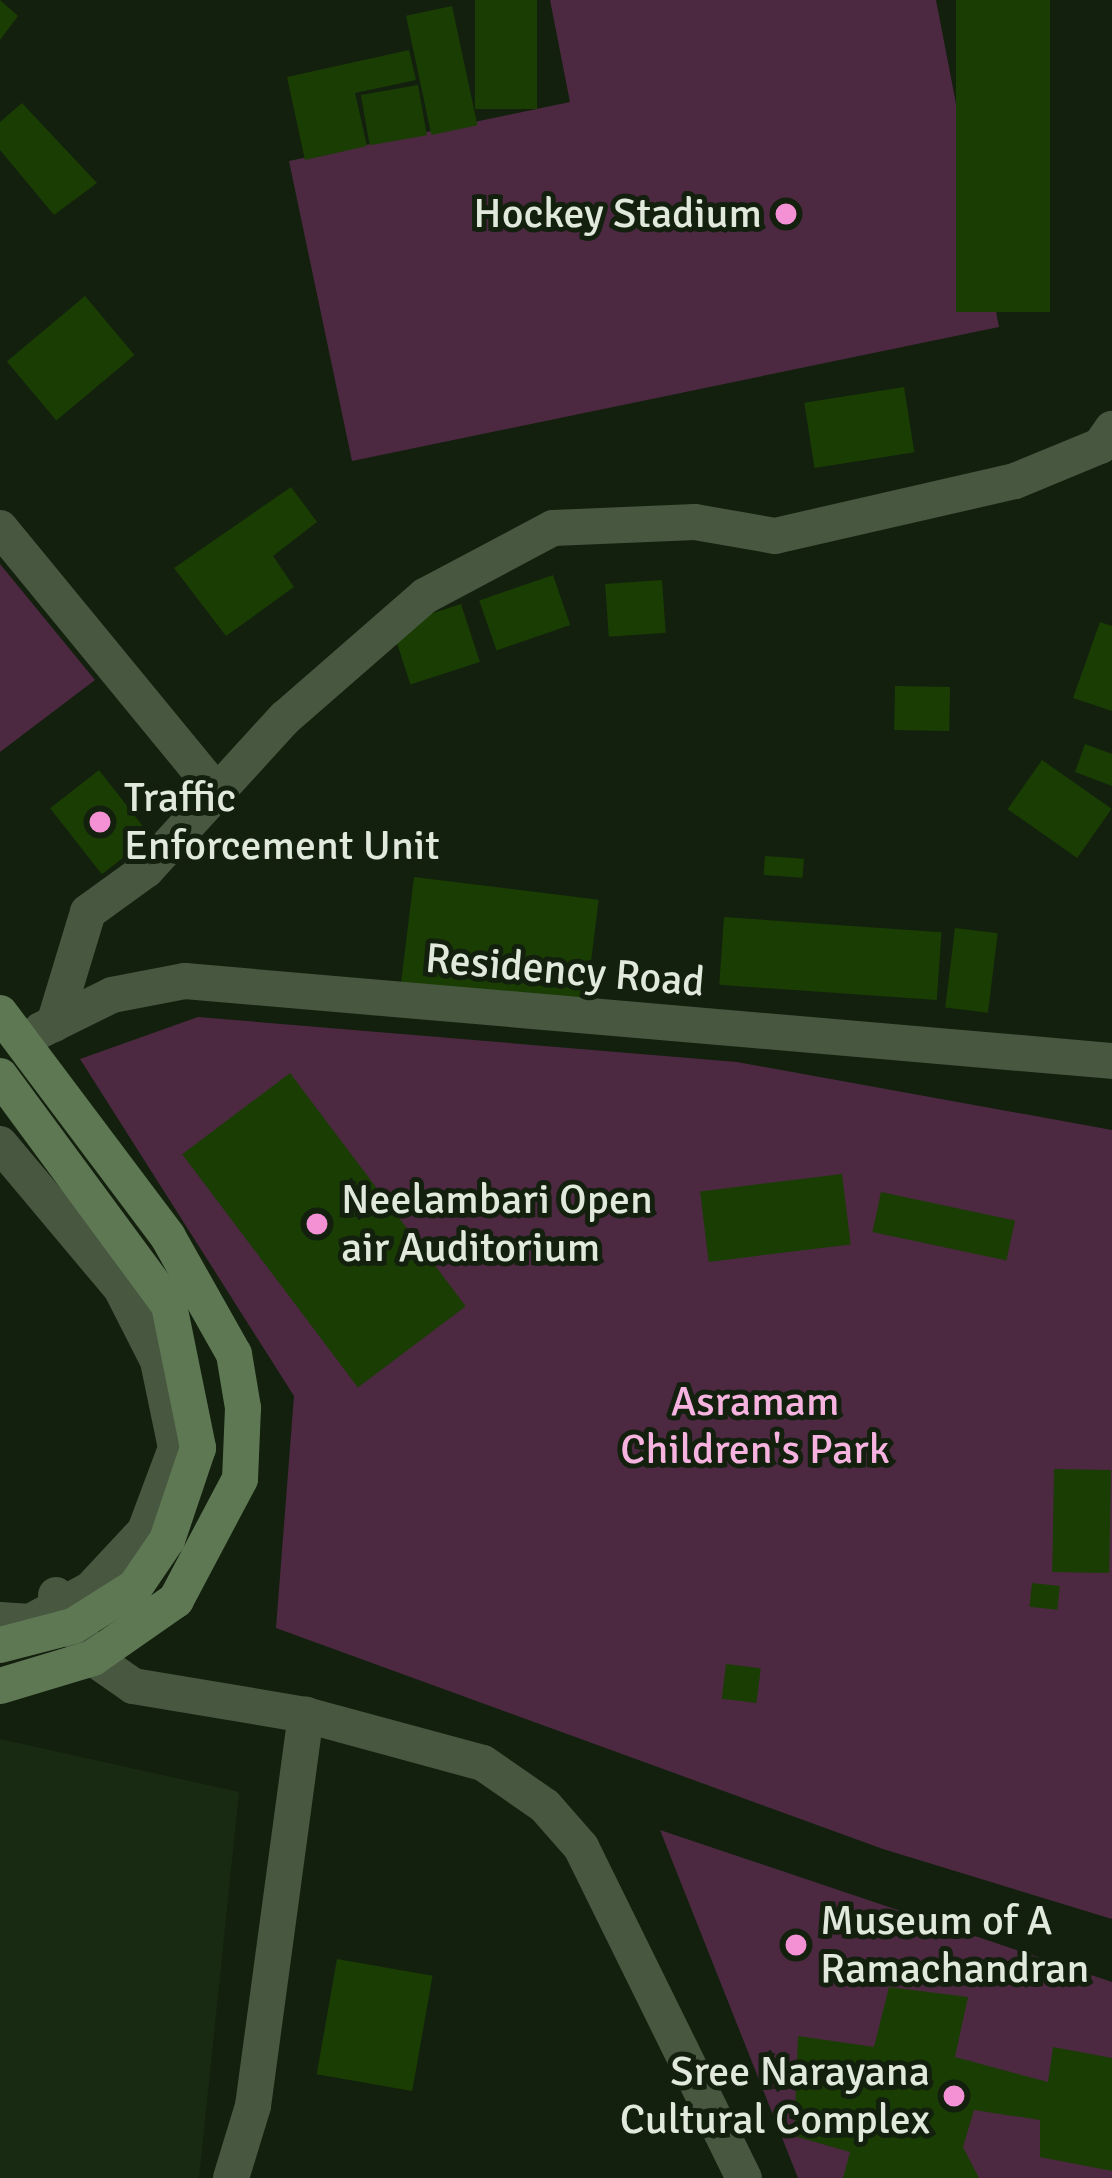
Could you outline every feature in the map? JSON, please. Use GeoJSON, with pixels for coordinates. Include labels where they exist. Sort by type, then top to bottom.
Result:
{"type":"FeatureCollection","features":[{"type":"Feature","properties":{"kind":"main road"},"geometry":{"type":"LineString","coordinates":[[0,1686],[93,1658],[176,1600],[205,1560],[240,1478],[243,1408],[234,1354],[205,1298],[25,1025]]}},
{"type":"Feature","properties":{"kind":"main road"},"geometry":{"type":"LineString","coordinates":[[0,1645],[64,1610],[135,1587],[167,1540],[198,1448],[169,1305],[6,1096]]}},
{"type":"Feature","properties":{"kind":"street"},"geometry":{"type":"LineString","coordinates":[[25,1025],[88,912],[146,870],[218,793],[425,596],[553,528],[695,522],[775,536],[1016,481],[1100,446],[1112,429]]}},
{"type":"Feature","properties":{"kind":"street"},"geometry":{"type":"LineString","coordinates":[[0,528],[218,793]]}},
{"type":"Feature","properties":{"kind":"street","name":"Residency Road"},"geometry":{"type":"LineString","coordinates":[[25,1025],[112,995],[185,981],[1112,1061]]}},
{"type":"Feature","properties":{"kind":"street"},"geometry":{"type":"LineString","coordinates":[[0,1144],[122,1288],[158,1361],[176,1448],[146,1532],[64,1610],[0,1620]]}},
{"type":"Feature","properties":{"kind":"street"},"geometry":{"type":"LineString","coordinates":[[64,1610],[93,1658],[133,1686],[305,1715],[483,1763],[545,1806],[581,1847],[744,2178]]}},
{"type":"Feature","properties":{"kind":"street"},"geometry":{"type":"LineString","coordinates":[[231,2178],[253,2106],[305,1715]]}},
{"type":"Feature","properties":{"kind":"shaded area"},"geometry":{"type":"Polygon","coordinates":[[[0,1739],[239,1792],[199,2178],[0,2178],[0,1739]]]}},
{"type":"Feature","properties":{"kind":"green space","name":"Hockey Stadium"},"geometry":{"type":"Polygon","coordinates":[[[550,0],[936,0],[999,327],[352,461],[289,161],[570,102],[550,0]]]}},
{"type":"Feature","properties":{"kind":"green space"},"geometry":{"type":"Polygon","coordinates":[[[0,564],[95,680],[0,752],[0,564]]]}},
{"type":"Feature","properties":{"kind":"green space","name":"Asramam Children's Park"},"geometry":{"type":"Polygon","coordinates":[[[198,1017],[737,1062],[1112,1130],[1112,1919],[883,1849],[276,1628],[294,1396],[80,1059],[198,1017]]]}},
{"type":"Feature","properties":{"kind":"green space"},"geometry":{"type":"Polygon","coordinates":[[[660,1830],[1112,1982],[1112,2178],[798,2178],[660,1830]]]}},
{"type":"Feature","properties":{"kind":"building"},"geometry":{"type":"Polygon","coordinates":[[[0,0],[18,16],[0,40],[0,0]]]}},
{"type":"Feature","properties":{"kind":"building"},"geometry":{"type":"Polygon","coordinates":[[[475,0],[537,0],[537,109],[475,109],[475,0]]]}},
{"type":"Feature","properties":{"kind":"building"},"geometry":{"type":"Polygon","coordinates":[[[956,0],[1050,0],[1050,312],[956,312],[956,0]]]}},
{"type":"Feature","properties":{"kind":"building"},"geometry":{"type":"Polygon","coordinates":[[[452,6],[477,125],[431,135],[406,16],[452,6]]]}},
{"type":"Feature","properties":{"kind":"building"},"geometry":{"type":"Polygon","coordinates":[[[409,50],[416,80],[355,93],[367,146],[305,160],[287,77],[409,50]]]}},
{"type":"Feature","properties":{"kind":"building"},"geometry":{"type":"Polygon","coordinates":[[[418,85],[427,135],[370,145],[361,95],[418,85]]]}},
{"type":"Feature","properties":{"kind":"building"},"geometry":{"type":"Polygon","coordinates":[[[22,103],[97,183],[54,215],[0,150],[0,122],[22,103]]]}},
{"type":"Feature","properties":{"kind":"building"},"geometry":{"type":"Polygon","coordinates":[[[85,296],[134,355],[56,421],[7,362],[85,296]]]}},
{"type":"Feature","properties":{"kind":"building"},"geometry":{"type":"Polygon","coordinates":[[[904,387],[914,452],[815,468],[804,403],[904,387]]]}},
{"type":"Feature","properties":{"kind":"building"},"geometry":{"type":"Polygon","coordinates":[[[291,487],[317,522],[273,556],[294,587],[226,636],[174,568],[291,487]]]}},
{"type":"Feature","properties":{"kind":"building"},"geometry":{"type":"Polygon","coordinates":[[[553,575],[570,625],[497,651],[479,600],[553,575]]]}},
{"type":"Feature","properties":{"kind":"building"},"geometry":{"type":"Polygon","coordinates":[[[662,580],[666,633],[609,637],[605,584],[662,580]]]}},
{"type":"Feature","properties":{"kind":"building"},"geometry":{"type":"Polygon","coordinates":[[[461,604],[480,662],[410,685],[392,627],[461,604]]]}},
{"type":"Feature","properties":{"kind":"building"},"geometry":{"type":"Polygon","coordinates":[[[1100,622],[1112,626],[1112,711],[1073,698],[1100,622]]]}},
{"type":"Feature","properties":{"kind":"building"},"geometry":{"type":"Polygon","coordinates":[[[895,686],[950,687],[949,731],[894,730],[895,686]]]}},
{"type":"Feature","properties":{"kind":"building"},"geometry":{"type":"Polygon","coordinates":[[[1085,744],[1112,754],[1112,786],[1075,772],[1085,744]]]}},
{"type":"Feature","properties":{"kind":"building"},"geometry":{"type":"Polygon","coordinates":[[[1042,760],[1112,809],[1077,858],[1008,809],[1042,760]]]}},
{"type":"Feature","properties":{"kind":"building","name":"Traffic Enforcement Unit"},"geometry":{"type":"Polygon","coordinates":[[[99,770],[151,836],[102,874],[50,808],[99,770]]]}},
{"type":"Feature","properties":{"kind":"building"},"geometry":{"type":"Polygon","coordinates":[[[765,856],[804,859],[803,878],[764,875],[765,856]]]}},
{"type":"Feature","properties":{"kind":"building"},"geometry":{"type":"Polygon","coordinates":[[[414,877],[599,900],[585,1009],[401,986],[414,877]]]}},
{"type":"Feature","properties":{"kind":"building"},"geometry":{"type":"Polygon","coordinates":[[[724,917],[941,932],[937,1000],[719,985],[724,917]]]}},
{"type":"Feature","properties":{"kind":"building"},"geometry":{"type":"Polygon","coordinates":[[[955,928],[998,933],[988,1013],[945,1007],[955,928]]]}},
{"type":"Feature","properties":{"kind":"building","name":"Neelambari Open air Auditorium"},"geometry":{"type":"Polygon","coordinates":[[[290,1073],[466,1306],[358,1387],[182,1154],[290,1073]]]}},
{"type":"Feature","properties":{"kind":"building"},"geometry":{"type":"Polygon","coordinates":[[[842,1174],[851,1244],[709,1262],[700,1191],[842,1174]]]}},
{"type":"Feature","properties":{"kind":"building"},"geometry":{"type":"Polygon","coordinates":[[[881,1192],[1015,1220],[1006,1261],[872,1232],[881,1192]]]}},
{"type":"Feature","properties":{"kind":"building"},"geometry":{"type":"Polygon","coordinates":[[[1054,1469],[1111,1470],[1109,1573],[1052,1572],[1054,1469]]]}},
{"type":"Feature","properties":{"kind":"building"},"geometry":{"type":"Polygon","coordinates":[[[1032,1583],[1060,1586],[1057,1610],[1029,1607],[1032,1583]]]}},
{"type":"Feature","properties":{"kind":"building"},"geometry":{"type":"Polygon","coordinates":[[[726,1664],[761,1668],[756,1703],[722,1699],[726,1664]]]}},
{"type":"Feature","properties":{"kind":"building"},"geometry":{"type":"Polygon","coordinates":[[[337,1959],[433,1976],[412,2091],[317,2074],[337,1959]]]}},
{"type":"Feature","properties":{"kind":"building","name":"Sree Narayana Cultural Complex"},"geometry":{"type":"Polygon","coordinates":[[[889,1987],[968,1997],[955,2057],[1048,2082],[1053,2047],[1112,2058],[1112,2171],[1040,2157],[1040,2120],[974,2110],[963,2147],[979,2178],[843,2178],[850,2152],[794,2136],[798,2036],[874,2047],[889,1987]]]}},
{"type":"Feature","properties":{"kind":"place","name":"Hockey Stadium"},"geometry":{"type":"Point","coordinates":[786,214]}},
{"type":"Feature","properties":{"kind":"place","name":"Traffic Enforcement Unit"},"geometry":{"type":"Point","coordinates":[100,822]}},
{"type":"Feature","properties":{"kind":"place","name":"Neelambari Open air Auditorium"},"geometry":{"type":"Point","coordinates":[317,1224]}},
{"type":"Feature","properties":{"kind":"place","name":"Museum of A Ramachandran"},"geometry":{"type":"Point","coordinates":[796,1945]}},
{"type":"Feature","properties":{"kind":"place","name":"Sree Narayana Cultural Complex"},"geometry":{"type":"Point","coordinates":[954,2096]}}]}
